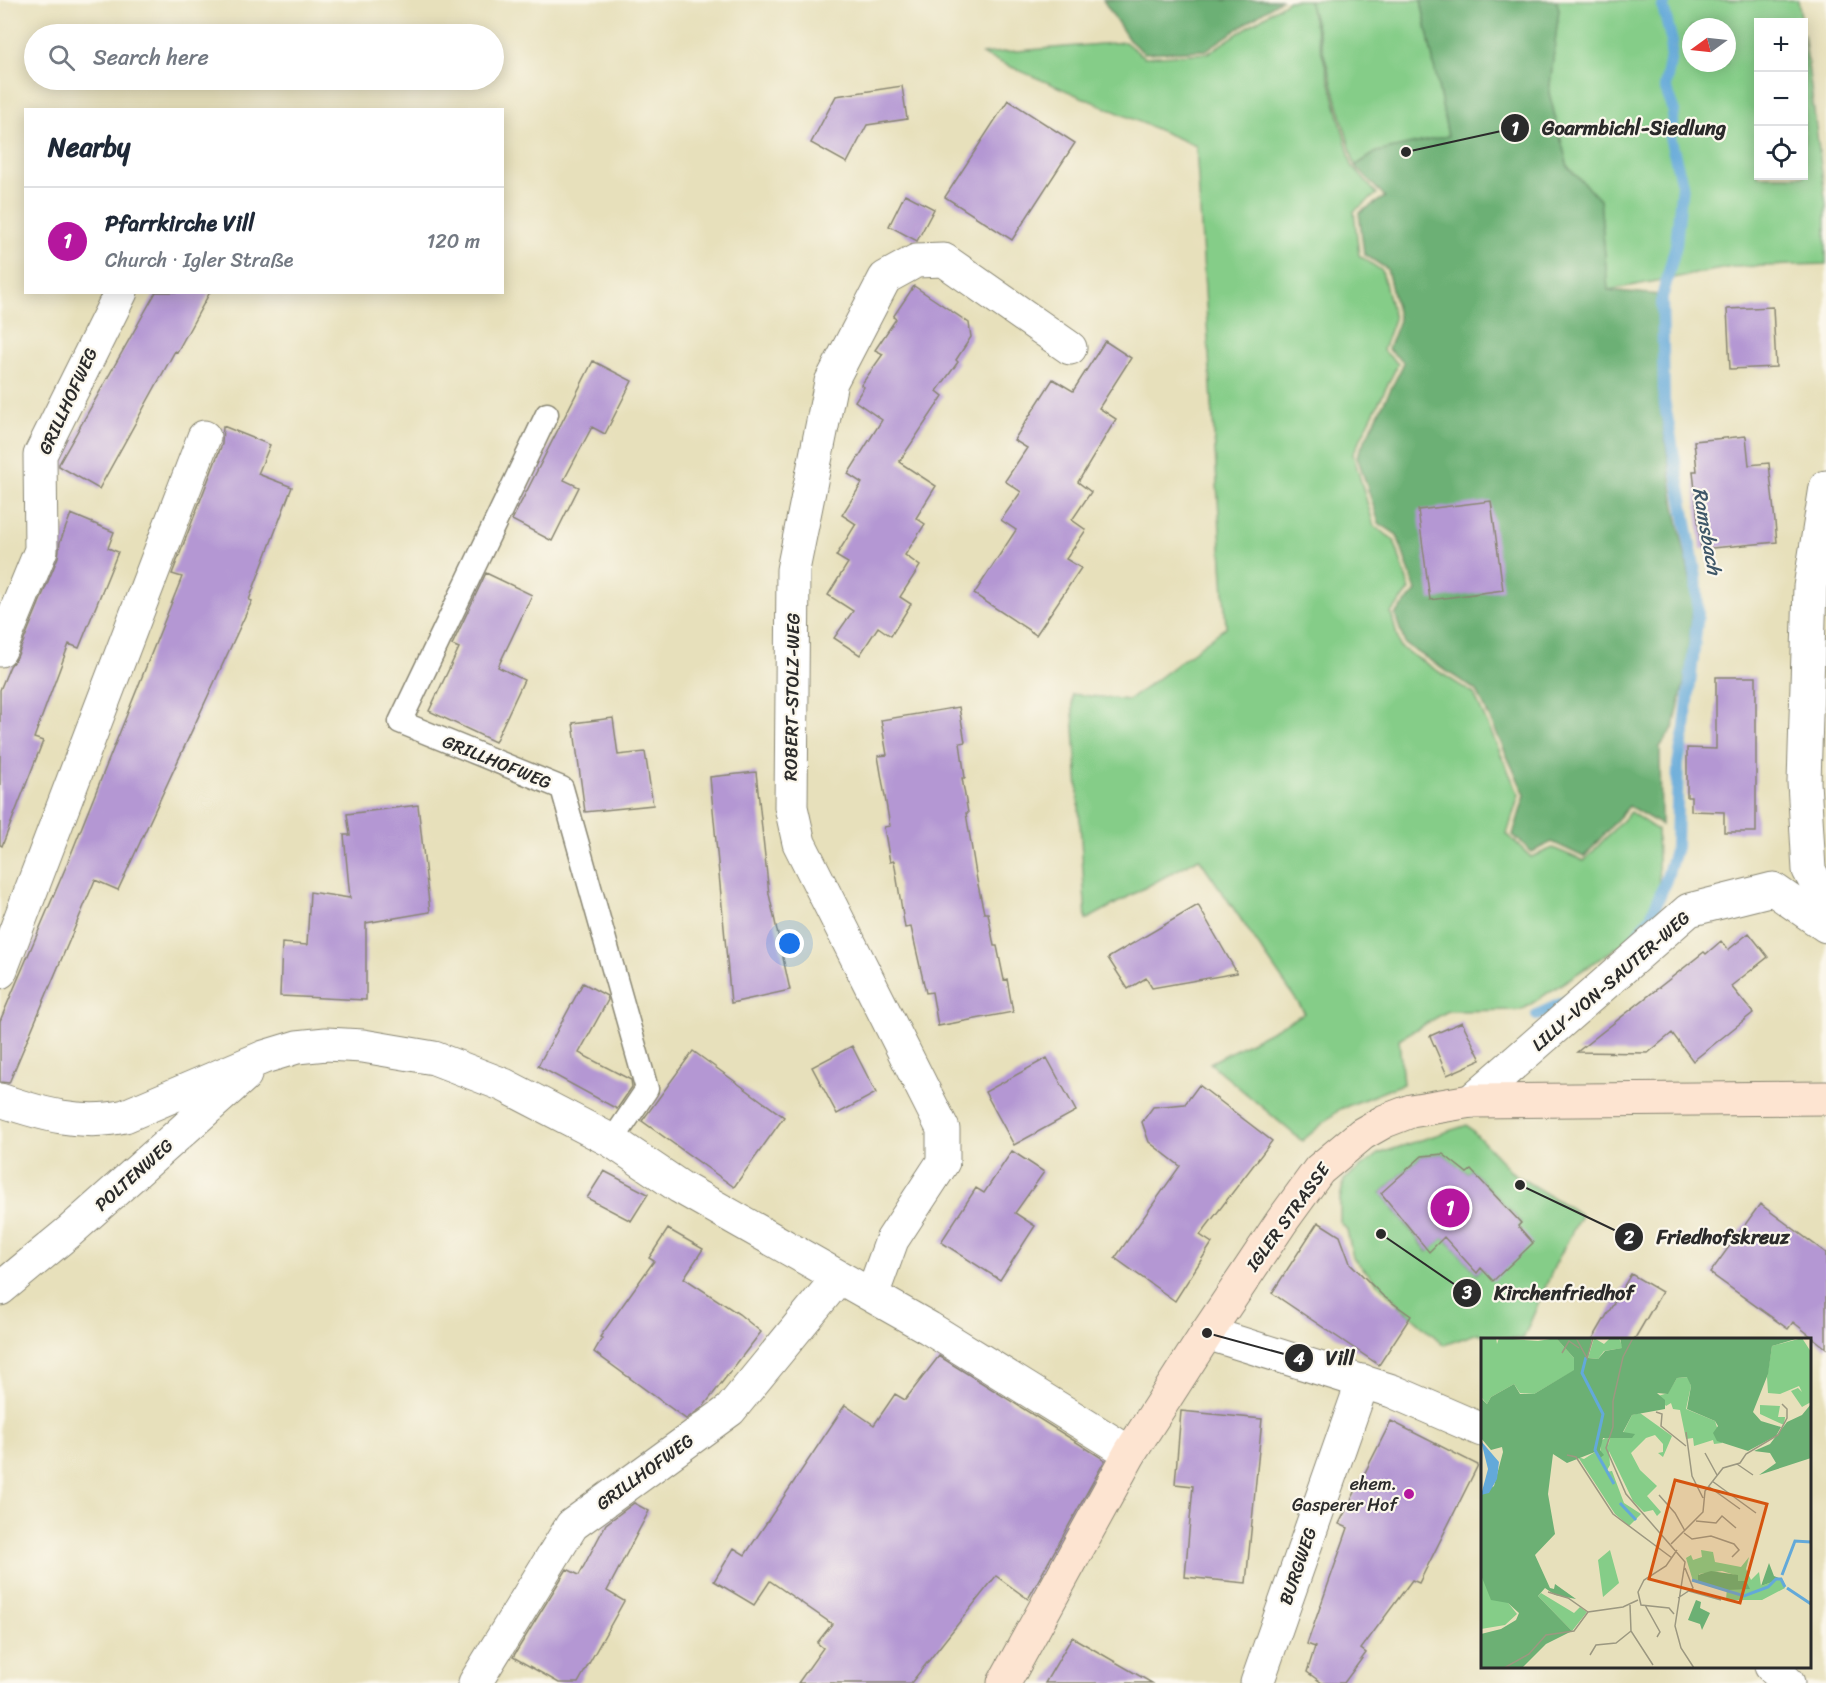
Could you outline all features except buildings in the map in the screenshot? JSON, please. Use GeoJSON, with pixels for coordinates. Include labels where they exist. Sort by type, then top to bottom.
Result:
{"type":"FeatureCollection","features":[{"type":"Feature","properties":{"kind":"main road","name":"IGLER STRASSE"},"geometry":{"type":"LineString","coordinates":[[1004,1683],[1130,1453],[1207,1333],[1319,1170],[1362,1134],[1385,1121],[1411,1111],[1471,1101],[1826,1098]]}},
{"type":"Feature","properties":{"kind":"street","name":"ROBERT-STOLZ-WEG"},"geometry":{"type":"LineString","coordinates":[[872,1295],[892,1240],[943,1162],[943,1129],[799,843],[791,807],[793,570],[831,382],[885,278],[916,261],[944,260],[1070,348]]}},
{"type":"Feature","properties":{"kind":"street","name":"GRILLHOFWEG"},"geometry":{"type":"LineString","coordinates":[[0,650],[41,550],[40,455],[120,294]]}},
{"type":"Feature","properties":{"kind":"street"},"geometry":{"type":"LineString","coordinates":[[0,972],[204,437]]}},
{"type":"Feature","properties":{"kind":"street"},"geometry":{"type":"LineString","coordinates":[[1826,487],[1810,587],[1804,782],[1809,870],[1826,902]]}},
{"type":"Feature","properties":{"kind":"street","name":"LILLY-VON-SAUTER-WEG"},"geometry":{"type":"LineString","coordinates":[[1471,1101],[1689,910],[1773,889],[1826,926]]}},
{"type":"Feature","properties":{"kind":"street"},"geometry":{"type":"LineString","coordinates":[[0,1100],[53,1117],[107,1120],[125,1116],[264,1058],[297,1047],[326,1044],[363,1046],[418,1054],[458,1066],[504,1085],[612,1141],[680,1187],[929,1328],[1130,1453]]}},
{"type":"Feature","properties":{"kind":"street","name":"POLTENWEG"},"geometry":{"type":"LineString","coordinates":[[0,1289],[69,1232],[264,1058]]}},
{"type":"Feature","properties":{"kind":"street","name":"GRILLHOFWEG"},"geometry":{"type":"LineString","coordinates":[[475,1683],[572,1525],[730,1410],[838,1278]]}},
{"type":"Feature","properties":{"kind":"street"},"geometry":{"type":"LineString","coordinates":[[1207,1333],[1392,1391],[1481,1430]]}},
{"type":"Feature","properties":{"kind":"street","name":"BURGWEG"},"geometry":{"type":"LineString","coordinates":[[1257,1683],[1363,1381]]}},
{"type":"Feature","properties":{"kind":"street"},"geometry":{"type":"LineString","coordinates":[[1773,1668],[1788,1683]]}},
{"type":"Feature","properties":{"kind":"lane","name":"GRILLHOFWEG"},"geometry":{"type":"LineString","coordinates":[[547,414],[400,722],[562,788],[647,1089],[612,1141]]}},
{"type":"Feature","properties":{"kind":"green space"},"geometry":{"type":"Polygon","coordinates":[[[1103,0],[1281,0],[1206,50],[1144,53],[1129,40],[1103,0]]]}},
{"type":"Feature","properties":{"kind":"green space"},"geometry":{"type":"Polygon","coordinates":[[[1289,0],[1308,0],[1352,166],[1377,194],[1354,211],[1359,255],[1382,271],[1394,319],[1383,350],[1398,364],[1353,454],[1374,526],[1394,540],[1410,590],[1391,613],[1400,647],[1474,694],[1519,795],[1507,834],[1531,857],[1553,848],[1584,861],[1630,812],[1657,830],[1660,919],[1522,1010],[1448,1011],[1399,1039],[1403,1084],[1340,1109],[1302,1141],[1210,1063],[1305,1013],[1199,858],[1086,920],[1072,694],[1129,700],[1226,627],[1196,146],[981,54],[1125,42],[1144,57],[1208,53],[1289,0]]]}},
{"type":"Feature","properties":{"kind":"green space"},"geometry":{"type":"Polygon","coordinates":[[[1309,0],[1421,0],[1448,136],[1377,152],[1355,166],[1309,0]]]}},
{"type":"Feature","properties":{"kind":"green space"},"geometry":{"type":"Polygon","coordinates":[[[1421,0],[1556,0],[1559,9],[1549,93],[1568,167],[1600,200],[1608,290],[1659,295],[1659,399],[1675,506],[1694,598],[1686,674],[1674,727],[1660,747],[1661,825],[1629,806],[1584,857],[1552,842],[1532,852],[1513,835],[1525,795],[1477,691],[1405,644],[1395,615],[1416,591],[1397,535],[1379,523],[1357,456],[1404,363],[1388,349],[1399,320],[1387,269],[1364,254],[1359,213],[1385,197],[1355,166],[1377,152],[1448,136],[1421,0]]]}},
{"type":"Feature","properties":{"kind":"green space"},"geometry":{"type":"Polygon","coordinates":[[[1556,0],[1798,0],[1801,18],[1754,18],[1754,180],[1808,180],[1808,65],[1826,205],[1826,264],[1732,267],[1608,290],[1600,200],[1568,167],[1549,93],[1559,9],[1556,0]]]}},
{"type":"Feature","properties":{"kind":"green space"},"geometry":{"type":"Polygon","coordinates":[[[1467,1125],[1514,1174],[1581,1215],[1554,1267],[1523,1338],[1491,1338],[1478,1333],[1444,1345],[1398,1304],[1353,1258],[1347,1230],[1340,1222],[1340,1199],[1344,1180],[1378,1154],[1467,1125]],[[1443,1154],[1422,1156],[1381,1193],[1428,1252],[1444,1237],[1477,1273],[1521,1222],[1471,1170],[1467,1173],[1443,1154]]]}},
{"type":"Feature","properties":{"kind":"waterway","name":"Ramsbach"},"geometry":{"type":"LineString","coordinates":[[1632,942],[1652,915],[1676,847],[1678,764],[1685,727],[1698,613],[1696,577],[1664,400],[1662,298],[1676,245],[1682,184],[1670,137],[1674,111],[1665,87],[1672,42],[1663,7],[1665,0]]}},
{"type":"Feature","properties":{"kind":"waterway","name":"Ramsbach"},"geometry":{"type":"LineString","coordinates":[[1537,1015],[1567,1001]]}},
{"type":"Feature","properties":{"kind":"place","name":"Goarmbichl-Siedlung"},"geometry":{"type":"Point","coordinates":[1406,152]}},
{"type":"Feature","properties":{"kind":"place","name":"Friedhofskreuz"},"geometry":{"type":"Point","coordinates":[1520,1185]}},
{"type":"Feature","properties":{"kind":"place","name":"Pfarrkirche Vill"},"geometry":{"type":"Point","coordinates":[1450,1208]}},
{"type":"Feature","properties":{"kind":"place","name":"Kirchenfriedhof"},"geometry":{"type":"Point","coordinates":[1381,1234]}},
{"type":"Feature","properties":{"kind":"place","name":"Vill"},"geometry":{"type":"Point","coordinates":[1207,1333]}},
{"type":"Feature","properties":{"kind":"place","name":"ehem. Gasperer Hof"},"geometry":{"type":"Point","coordinates":[1409,1494]}}]}
